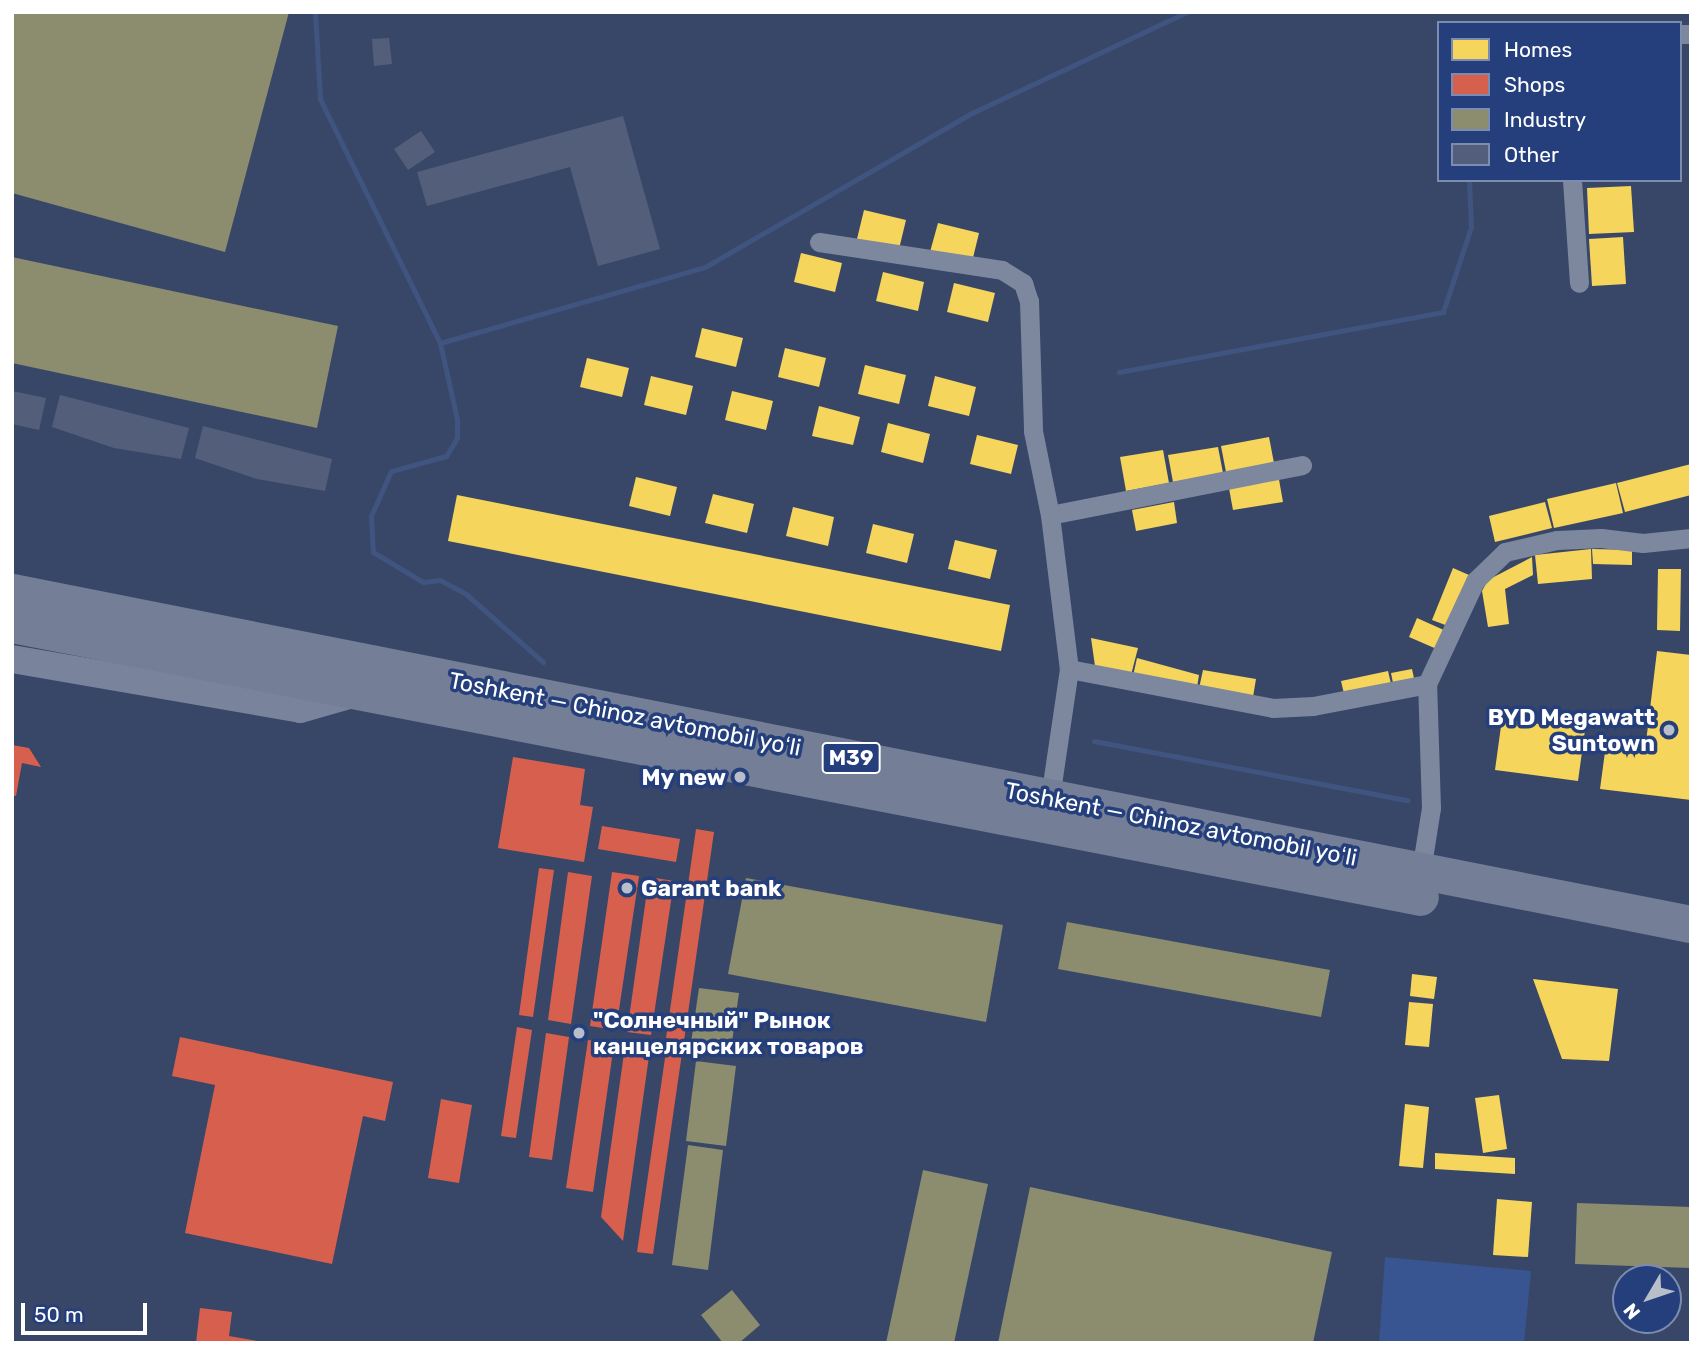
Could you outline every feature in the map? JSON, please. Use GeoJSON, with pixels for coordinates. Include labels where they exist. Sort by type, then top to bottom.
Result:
{"type":"FeatureCollection","features":[{"type":"Feature","properties":{"kind":"highway","name":"Toshkent — Chinoz avtomobil yoʻli"},"geometry":{"type":"LineString","coordinates":[[12,592],[1691,925]]}},
{"type":"Feature","properties":{"kind":"highway","name":"Toshkent — Chinoz avtomobil yoʻli"},"geometry":{"type":"LineString","coordinates":[[12,624],[1691,949]]}},
{"type":"Feature","properties":{"kind":"street"},"geometry":{"type":"LineString","coordinates":[[1572,182],[1579,283]]}},
{"type":"Feature","properties":{"kind":"street"},"geometry":{"type":"LineString","coordinates":[[819,242],[1002,270],[1023,284],[1029,301],[1033,431],[1050,515],[1069,669],[1050,798]]}},
{"type":"Feature","properties":{"kind":"street"},"geometry":{"type":"LineString","coordinates":[[1050,515],[1302,465]]}},
{"type":"Feature","properties":{"kind":"street"},"geometry":{"type":"LineString","coordinates":[[1421,871],[1431,808],[1427,684],[1475,581],[1505,552],[1557,540],[1601,538],[1643,543],[1691,538]]}},
{"type":"Feature","properties":{"kind":"street","name":"M39"},"geometry":{"type":"LineString","coordinates":[[12,659],[300,709],[361,692]]}},
{"type":"Feature","properties":{"kind":"street"},"geometry":{"type":"LineString","coordinates":[[1069,669],[1273,708],[1313,706],[1427,684]]}},
{"type":"Feature","properties":{"kind":"shaded area"},"geometry":{"type":"Polygon","coordinates":[[[1385,1257],[1531,1271],[1524,1343],[1379,1343],[1385,1257]]]}},
{"type":"Feature","properties":{"kind":"building: Homes"},"geometry":{"type":"Polygon","coordinates":[[[1631,186],[1634,232],[1589,234],[1587,188],[1631,186]]]}},
{"type":"Feature","properties":{"kind":"building: Homes"},"geometry":{"type":"Polygon","coordinates":[[[864,210],[906,220],[899,249],[857,239],[864,210]]]}},
{"type":"Feature","properties":{"kind":"building: Homes"},"geometry":{"type":"Polygon","coordinates":[[[938,223],[979,233],[972,262],[930,252],[938,223]]]}},
{"type":"Feature","properties":{"kind":"building: Homes"},"geometry":{"type":"Polygon","coordinates":[[[1623,237],[1626,284],[1592,286],[1589,239],[1623,237]]]}},
{"type":"Feature","properties":{"kind":"building: Homes"},"geometry":{"type":"Polygon","coordinates":[[[801,253],[842,263],[835,292],[794,282],[801,253]]]}},
{"type":"Feature","properties":{"kind":"building: Homes"},"geometry":{"type":"Polygon","coordinates":[[[883,272],[924,282],[918,311],[876,301],[883,272]]]}},
{"type":"Feature","properties":{"kind":"building: Homes"},"geometry":{"type":"Polygon","coordinates":[[[954,283],[995,293],[988,322],[947,312],[954,283]]]}},
{"type":"Feature","properties":{"kind":"building: Homes"},"geometry":{"type":"Polygon","coordinates":[[[702,328],[743,338],[736,367],[695,357],[702,328]]]}},
{"type":"Feature","properties":{"kind":"building: Homes"},"geometry":{"type":"Polygon","coordinates":[[[785,348],[826,358],[819,387],[778,377],[785,348]]]}},
{"type":"Feature","properties":{"kind":"building: Homes"},"geometry":{"type":"Polygon","coordinates":[[[587,358],[629,368],[622,397],[580,387],[587,358]]]}},
{"type":"Feature","properties":{"kind":"building: Homes"},"geometry":{"type":"Polygon","coordinates":[[[865,365],[906,375],[899,404],[858,394],[865,365]]]}},
{"type":"Feature","properties":{"kind":"building: Homes"},"geometry":{"type":"Polygon","coordinates":[[[651,376],[693,386],[686,415],[644,405],[651,376]]]}},
{"type":"Feature","properties":{"kind":"building: Homes"},"geometry":{"type":"Polygon","coordinates":[[[935,376],[976,387],[969,416],[928,406],[935,376]]]}},
{"type":"Feature","properties":{"kind":"building: Homes"},"geometry":{"type":"Polygon","coordinates":[[[732,391],[773,401],[766,430],[725,420],[732,391]]]}},
{"type":"Feature","properties":{"kind":"building: Homes"},"geometry":{"type":"Polygon","coordinates":[[[819,406],[860,417],[853,445],[812,436],[819,406]]]}},
{"type":"Feature","properties":{"kind":"building: Homes"},"geometry":{"type":"Polygon","coordinates":[[[888,423],[930,434],[923,463],[881,452],[888,423]]]}},
{"type":"Feature","properties":{"kind":"building: Homes"},"geometry":{"type":"Polygon","coordinates":[[[977,435],[1018,445],[1011,474],[970,464],[977,435]]]}},
{"type":"Feature","properties":{"kind":"building: Homes"},"geometry":{"type":"Polygon","coordinates":[[[1269,437],[1274,463],[1226,472],[1221,446],[1269,437]]]}},
{"type":"Feature","properties":{"kind":"building: Homes"},"geometry":{"type":"Polygon","coordinates":[[[1218,447],[1223,473],[1173,482],[1168,455],[1218,447]]]}},
{"type":"Feature","properties":{"kind":"building: Homes"},"geometry":{"type":"Polygon","coordinates":[[[1163,450],[1169,483],[1126,491],[1120,457],[1163,450]]]}},
{"type":"Feature","properties":{"kind":"building: Homes"},"geometry":{"type":"Polygon","coordinates":[[[1691,464],[1691,495],[1625,512],[1617,483],[1691,464]]]}},
{"type":"Feature","properties":{"kind":"building: Homes"},"geometry":{"type":"Polygon","coordinates":[[[1278,474],[1283,502],[1233,510],[1228,483],[1278,474]]]}},
{"type":"Feature","properties":{"kind":"building: Homes"},"geometry":{"type":"Polygon","coordinates":[[[636,477],[677,487],[670,516],[629,506],[636,477]]]}},
{"type":"Feature","properties":{"kind":"building: Homes"},"geometry":{"type":"Polygon","coordinates":[[[1616,483],[1623,513],[1554,528],[1547,499],[1616,483]]]}},
{"type":"Feature","properties":{"kind":"building: Homes"},"geometry":{"type":"Polygon","coordinates":[[[713,494],[754,504],[747,533],[705,523],[713,494]]]}},
{"type":"Feature","properties":{"kind":"building: Homes"},"geometry":{"type":"Polygon","coordinates":[[[457,495],[1010,605],[1001,651],[448,541],[457,495]]]}},
{"type":"Feature","properties":{"kind":"building: Homes"},"geometry":{"type":"Polygon","coordinates":[[[1174,502],[1177,523],[1136,531],[1132,510],[1174,502]]]}},
{"type":"Feature","properties":{"kind":"building: Homes"},"geometry":{"type":"Polygon","coordinates":[[[1545,502],[1552,528],[1495,542],[1489,516],[1545,502]]]}},
{"type":"Feature","properties":{"kind":"building: Homes"},"geometry":{"type":"Polygon","coordinates":[[[793,507],[834,517],[828,546],[786,536],[793,507]]]}},
{"type":"Feature","properties":{"kind":"building: Homes"},"geometry":{"type":"Polygon","coordinates":[[[873,524],[914,534],[907,563],[866,553],[873,524]]]}},
{"type":"Feature","properties":{"kind":"building: Homes"},"geometry":{"type":"Polygon","coordinates":[[[955,540],[997,550],[990,579],[948,569],[955,540]]]}},
{"type":"Feature","properties":{"kind":"building: Homes"},"geometry":{"type":"Polygon","coordinates":[[[1591,549],[1592,579],[1538,584],[1535,555],[1591,549]]]}},
{"type":"Feature","properties":{"kind":"building: Homes"},"geometry":{"type":"Polygon","coordinates":[[[1592,549],[1632,550],[1632,565],[1593,564],[1592,549]]]}},
{"type":"Feature","properties":{"kind":"building: Homes"},"geometry":{"type":"Polygon","coordinates":[[[1532,557],[1533,575],[1505,589],[1509,624],[1488,627],[1482,591],[1488,580],[1532,557]]]}},
{"type":"Feature","properties":{"kind":"building: Homes"},"geometry":{"type":"Polygon","coordinates":[[[1453,568],[1469,575],[1448,626],[1432,620],[1453,568]]]}},
{"type":"Feature","properties":{"kind":"building: Homes"},"geometry":{"type":"Polygon","coordinates":[[[1658,569],[1681,569],[1680,631],[1657,630],[1658,569]]]}},
{"type":"Feature","properties":{"kind":"building: Homes"},"geometry":{"type":"Polygon","coordinates":[[[1417,618],[1446,631],[1439,650],[1409,637],[1417,618]]]}},
{"type":"Feature","properties":{"kind":"building: Homes"},"geometry":{"type":"Polygon","coordinates":[[[1091,638],[1138,648],[1131,675],[1095,666],[1091,638]]]}},
{"type":"Feature","properties":{"kind":"building: Homes","name":"BYD Megawatt Suntown"},"geometry":{"type":"Polygon","coordinates":[[[1657,651],[1691,655],[1691,800],[1600,789],[1607,737],[1646,742],[1657,651]]]}},
{"type":"Feature","properties":{"kind":"building: Homes"},"geometry":{"type":"Polygon","coordinates":[[[1137,658],[1199,675],[1196,693],[1133,676],[1137,658]]]}},
{"type":"Feature","properties":{"kind":"building: Homes"},"geometry":{"type":"Polygon","coordinates":[[[1412,669],[1415,683],[1394,688],[1391,673],[1412,669]]]}},
{"type":"Feature","properties":{"kind":"building: Homes"},"geometry":{"type":"Polygon","coordinates":[[[1203,670],[1256,679],[1252,703],[1198,693],[1203,670]]]}},
{"type":"Feature","properties":{"kind":"building: Homes"},"geometry":{"type":"Polygon","coordinates":[[[1388,671],[1392,688],[1345,698],[1341,681],[1388,671]]]}},
{"type":"Feature","properties":{"kind":"building: Homes"},"geometry":{"type":"Polygon","coordinates":[[[1502,719],[1585,730],[1578,781],[1495,770],[1502,719]]]}},
{"type":"Feature","properties":{"kind":"building: Homes"},"geometry":{"type":"Polygon","coordinates":[[[1412,974],[1437,977],[1434,999],[1410,996],[1412,974]]]}},
{"type":"Feature","properties":{"kind":"building: Homes"},"geometry":{"type":"Polygon","coordinates":[[[1533,979],[1618,989],[1609,1061],[1562,1059],[1533,979]]]}},
{"type":"Feature","properties":{"kind":"building: Homes"},"geometry":{"type":"Polygon","coordinates":[[[1409,1002],[1433,1004],[1429,1047],[1405,1045],[1409,1002]]]}},
{"type":"Feature","properties":{"kind":"building: Homes"},"geometry":{"type":"Polygon","coordinates":[[[1499,1095],[1507,1149],[1483,1153],[1475,1098],[1499,1095]]]}},
{"type":"Feature","properties":{"kind":"building: Homes"},"geometry":{"type":"Polygon","coordinates":[[[1405,1104],[1429,1107],[1423,1168],[1399,1166],[1405,1104]]]}},
{"type":"Feature","properties":{"kind":"building: Homes"},"geometry":{"type":"Polygon","coordinates":[[[1435,1153],[1515,1158],[1515,1174],[1435,1169],[1435,1153]]]}},
{"type":"Feature","properties":{"kind":"building: Homes"},"geometry":{"type":"Polygon","coordinates":[[[1497,1199],[1532,1202],[1528,1257],[1493,1255],[1497,1199]]]}},
{"type":"Feature","properties":{"kind":"building: Shops"},"geometry":{"type":"Polygon","coordinates":[[[12,745],[29,748],[41,767],[22,763],[16,796],[12,795],[12,745]]]}},
{"type":"Feature","properties":{"kind":"building: Shops"},"geometry":{"type":"Polygon","coordinates":[[[513,757],[585,769],[580,805],[593,807],[584,862],[498,848],[513,757]]]}},
{"type":"Feature","properties":{"kind":"building: Shops"},"geometry":{"type":"Polygon","coordinates":[[[602,826],[680,839],[676,862],[598,849],[602,826]]]}},
{"type":"Feature","properties":{"kind":"building: Shops"},"geometry":{"type":"Polygon","coordinates":[[[696,829],[714,832],[684,1041],[666,1038],[696,829]]]}},
{"type":"Feature","properties":{"kind":"building: Shops"},"geometry":{"type":"Polygon","coordinates":[[[539,868],[554,870],[533,1017],[519,1015],[539,868]]]}},
{"type":"Feature","properties":{"kind":"building: Shops"},"geometry":{"type":"Polygon","coordinates":[[[568,872],[592,876],[571,1024],[548,1020],[568,872]]]}},
{"type":"Feature","properties":{"kind":"building: Shops"},"geometry":{"type":"Polygon","coordinates":[[[612,872],[639,876],[616,1030],[590,1026],[612,872]]]}},
{"type":"Feature","properties":{"kind":"building: Shops"},"geometry":{"type":"Polygon","coordinates":[[[649,877],[674,881],[651,1035],[627,1032],[649,877]]]}},
{"type":"Feature","properties":{"kind":"building: Shops"},"geometry":{"type":"Polygon","coordinates":[[[517,1027],[532,1030],[516,1138],[501,1136],[517,1027]]]}},
{"type":"Feature","properties":{"kind":"building: Shops"},"geometry":{"type":"Polygon","coordinates":[[[546,1033],[569,1037],[552,1160],[529,1157],[546,1033]]]}},
{"type":"Feature","properties":{"kind":"building: Shops"},"geometry":{"type":"Polygon","coordinates":[[[180,1037],[393,1082],[385,1121],[363,1116],[332,1264],[185,1233],[215,1085],[172,1076],[180,1037]]]}},
{"type":"Feature","properties":{"kind":"building: Shops"},"geometry":{"type":"Polygon","coordinates":[[[588,1040],[614,1044],[593,1192],[566,1188],[588,1040]]]}},
{"type":"Feature","properties":{"kind":"building: Shops"},"geometry":{"type":"Polygon","coordinates":[[[625,1046],[650,1049],[623,1241],[601,1217],[625,1046]]]}},
{"type":"Feature","properties":{"kind":"building: Shops"},"geometry":{"type":"Polygon","coordinates":[[[666,1051],[682,1053],[653,1254],[637,1252],[666,1051]]]}},
{"type":"Feature","properties":{"kind":"building: Shops"},"geometry":{"type":"Polygon","coordinates":[[[441,1099],[472,1105],[459,1183],[428,1178],[441,1099]]]}},
{"type":"Feature","properties":{"kind":"building: Shops"},"geometry":{"type":"Polygon","coordinates":[[[200,1308],[232,1312],[229,1336],[268,1343],[196,1343],[200,1308]]]}},
{"type":"Feature","properties":{"kind":"building: Industry"},"geometry":{"type":"Polygon","coordinates":[[[12,12],[289,12],[225,252],[12,193],[12,12]]]}},
{"type":"Feature","properties":{"kind":"building: Industry"},"geometry":{"type":"Polygon","coordinates":[[[12,257],[338,326],[317,428],[12,363],[12,257]]]}},
{"type":"Feature","properties":{"kind":"building: Industry"},"geometry":{"type":"Polygon","coordinates":[[[746,878],[1003,925],[986,1022],[728,974],[746,878]]]}},
{"type":"Feature","properties":{"kind":"building: Industry"},"geometry":{"type":"Polygon","coordinates":[[[1067,922],[1330,970],[1321,1017],[1058,969],[1067,922]]]}},
{"type":"Feature","properties":{"kind":"building: Industry"},"geometry":{"type":"Polygon","coordinates":[[[699,988],[739,993],[731,1049],[691,1043],[699,988]]]}},
{"type":"Feature","properties":{"kind":"building: Industry"},"geometry":{"type":"Polygon","coordinates":[[[696,1061],[736,1066],[726,1146],[686,1141],[696,1061]]]}},
{"type":"Feature","properties":{"kind":"building: Industry"},"geometry":{"type":"Polygon","coordinates":[[[688,1145],[723,1150],[708,1270],[672,1265],[688,1145]]]}},
{"type":"Feature","properties":{"kind":"building: Industry"},"geometry":{"type":"Polygon","coordinates":[[[923,1170],[988,1184],[954,1343],[886,1343],[923,1170]]]}},
{"type":"Feature","properties":{"kind":"building: Industry"},"geometry":{"type":"Polygon","coordinates":[[[1030,1187],[1332,1252],[1313,1343],[998,1343],[1030,1187]]]}},
{"type":"Feature","properties":{"kind":"building: Industry"},"geometry":{"type":"Polygon","coordinates":[[[1577,1203],[1691,1207],[1691,1268],[1682,1268],[1682,1264],[1575,1264],[1577,1203]]]}},
{"type":"Feature","properties":{"kind":"building: Industry"},"geometry":{"type":"Polygon","coordinates":[[[732,1290],[760,1325],[739,1343],[723,1343],[701,1315],[732,1290]]]}},
{"type":"Feature","properties":{"kind":"building: Other"},"geometry":{"type":"Polygon","coordinates":[[[389,38],[392,64],[374,66],[372,39],[389,38]]]}},
{"type":"Feature","properties":{"kind":"building: Other"},"geometry":{"type":"Polygon","coordinates":[[[623,116],[660,249],[598,266],[570,167],[427,206],[417,172],[623,116]]]}},
{"type":"Feature","properties":{"kind":"building: Other"},"geometry":{"type":"Polygon","coordinates":[[[421,131],[435,152],[408,170],[394,149],[421,131]]]}},
{"type":"Feature","properties":{"kind":"building: Other"},"geometry":{"type":"Polygon","coordinates":[[[12,391],[46,398],[39,430],[12,424],[12,391]]]}},
{"type":"Feature","properties":{"kind":"building: Other"},"geometry":{"type":"Polygon","coordinates":[[[60,395],[189,428],[181,459],[114,448],[52,427],[60,395]]]}},
{"type":"Feature","properties":{"kind":"building: Other"},"geometry":{"type":"Polygon","coordinates":[[[203,426],[332,459],[325,491],[257,479],[195,458],[203,426]]]}},
{"type":"Feature","properties":{"kind":"waterway"},"geometry":{"type":"LineString","coordinates":[[315,12],[320,99],[440,343],[457,419],[457,438],[446,456],[391,471],[371,516],[373,552],[423,582],[440,580],[466,594],[543,662]]}},
{"type":"Feature","properties":{"kind":"waterway"},"geometry":{"type":"LineString","coordinates":[[440,343],[705,267],[972,113],[1187,12]]}},
{"type":"Feature","properties":{"kind":"waterway"},"geometry":{"type":"LineString","coordinates":[[1119,372],[1443,312],[1471,227],[1469,182]]}},
{"type":"Feature","properties":{"kind":"waterway"},"geometry":{"type":"LineString","coordinates":[[1094,741],[1407,800]]}},
{"type":"Feature","properties":{"kind":"place","name":"BYD Megawatt Suntown"},"geometry":{"type":"Point","coordinates":[1669,730]}},
{"type":"Feature","properties":{"kind":"place","name":"My new"},"geometry":{"type":"Point","coordinates":[740,777]}},
{"type":"Feature","properties":{"kind":"place","name":"Garant bank"},"geometry":{"type":"Point","coordinates":[627,888]}},
{"type":"Feature","properties":{"kind":"place","name":"\"Солнечный\" Рынок канцелярских товаров"},"geometry":{"type":"Point","coordinates":[579,1033]}}]}
